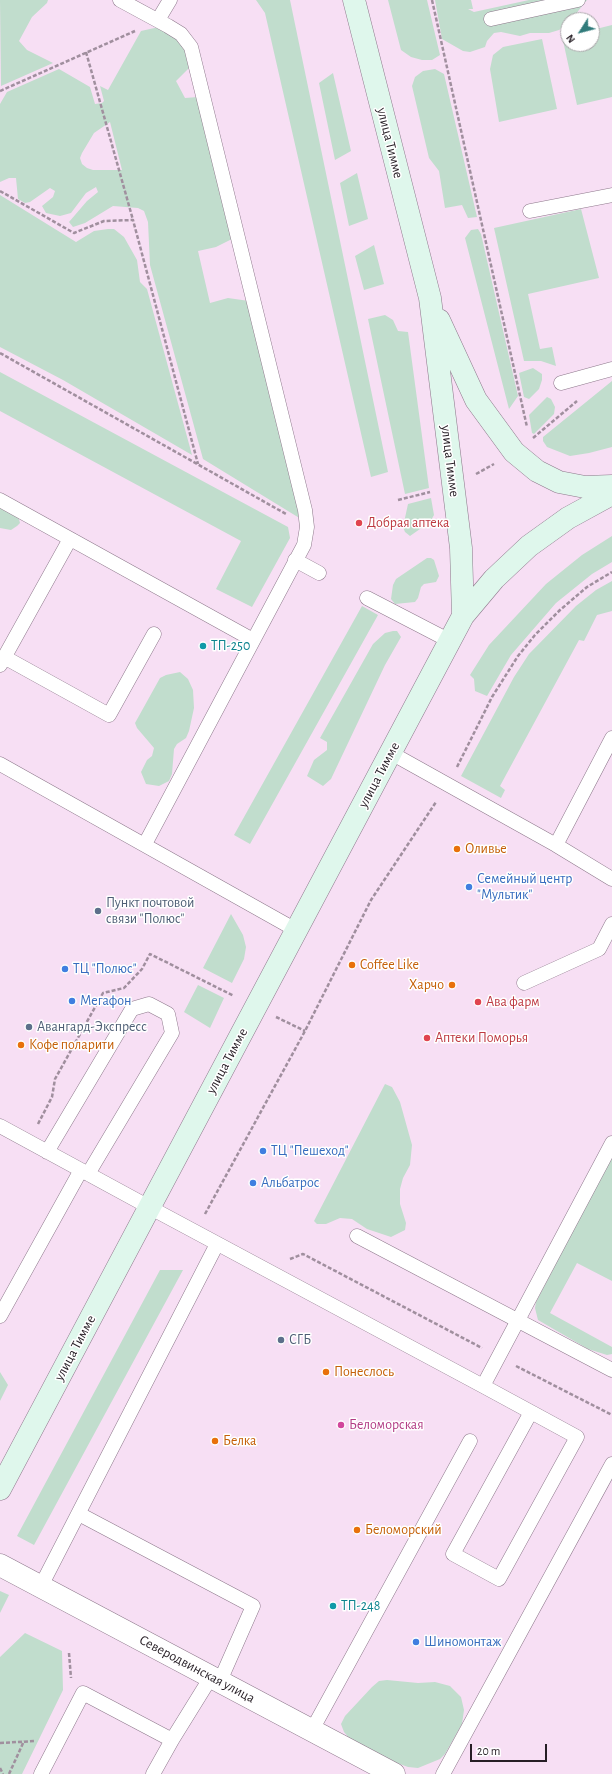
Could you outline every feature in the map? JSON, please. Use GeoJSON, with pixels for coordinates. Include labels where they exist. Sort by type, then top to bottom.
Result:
{"type":"FeatureCollection","features":[{"type":"Feature","properties":{"kind":"main road","name":"улица Тимме"},"geometry":{"type":"LineString","coordinates":[[0,1489],[463,616],[460,548],[430,298],[354,0]]}},
{"type":"Feature","properties":{"kind":"main road"},"geometry":{"type":"LineString","coordinates":[[430,298],[476,400],[514,452],[537,471],[559,482],[585,487],[612,486]]}},
{"type":"Feature","properties":{"kind":"main road"},"geometry":{"type":"LineString","coordinates":[[463,616],[494,579],[529,546],[568,518],[612,494]]}},
{"type":"Feature","properties":{"kind":"street","name":"Северодвинская улица"},"geometry":{"type":"LineString","coordinates":[[0,1565],[312,1730],[371,1769],[394,1774]]}},
{"type":"Feature","properties":{"kind":"lane"},"geometry":{"type":"LineString","coordinates":[[120,0],[158,20],[180,34],[191,47],[305,510],[307,527],[304,545],[145,844]]}},
{"type":"Feature","properties":{"kind":"lane"},"geometry":{"type":"LineString","coordinates":[[158,20],[170,0]]}},
{"type":"Feature","properties":{"kind":"lane"},"geometry":{"type":"LineString","coordinates":[[491,19],[578,0]]}},
{"type":"Feature","properties":{"kind":"lane"},"geometry":{"type":"LineString","coordinates":[[530,211],[612,195]]}},
{"type":"Feature","properties":{"kind":"lane"},"geometry":{"type":"LineString","coordinates":[[561,383],[612,369]]}},
{"type":"Feature","properties":{"kind":"lane"},"geometry":{"type":"LineString","coordinates":[[0,500],[253,640]]}},
{"type":"Feature","properties":{"kind":"lane"},"geometry":{"type":"LineString","coordinates":[[70,539],[2,661],[109,715],[154,634]]}},
{"type":"Feature","properties":{"kind":"lane"},"geometry":{"type":"LineString","coordinates":[[295,560],[319,573]]}},
{"type":"Feature","properties":{"kind":"lane"},"geometry":{"type":"LineString","coordinates":[[367,598],[450,641]]}},
{"type":"Feature","properties":{"kind":"lane"},"geometry":{"type":"LineString","coordinates":[[556,845],[612,738]]}},
{"type":"Feature","properties":{"kind":"lane"},"geometry":{"type":"LineString","coordinates":[[391,753],[556,845],[612,879]]}},
{"type":"Feature","properties":{"kind":"lane"},"geometry":{"type":"LineString","coordinates":[[0,764],[296,930]]}},
{"type":"Feature","properties":{"kind":"lane"},"geometry":{"type":"LineString","coordinates":[[524,983],[599,949],[612,924]]}},
{"type":"Feature","properties":{"kind":"lane"},"geometry":{"type":"LineString","coordinates":[[0,1316],[84,1172],[172,1033],[168,1014],[149,1004],[132,1008],[48,1152]]}},
{"type":"Feature","properties":{"kind":"lane"},"geometry":{"type":"LineString","coordinates":[[0,1126],[28,1142],[48,1152],[212,1241],[483,1386],[531,1412],[577,1437],[499,1580],[453,1554],[531,1412]]}},
{"type":"Feature","properties":{"kind":"lane"},"geometry":{"type":"LineString","coordinates":[[483,1386],[612,1142]]}},
{"type":"Feature","properties":{"kind":"lane"},"geometry":{"type":"LineString","coordinates":[[357,1236],[612,1370]]}},
{"type":"Feature","properties":{"kind":"lane"},"geometry":{"type":"LineString","coordinates":[[41,1586],[79,1514],[212,1241]]}},
{"type":"Feature","properties":{"kind":"lane"},"geometry":{"type":"LineString","coordinates":[[312,1730],[470,1441]]}},
{"type":"Feature","properties":{"kind":"lane"},"geometry":{"type":"LineString","coordinates":[[443,1774],[612,1464]]}},
{"type":"Feature","properties":{"kind":"lane"},"geometry":{"type":"LineString","coordinates":[[79,1514],[252,1606],[216,1679],[172,1740],[153,1774]]}},
{"type":"Feature","properties":{"kind":"lane"},"geometry":{"type":"LineString","coordinates":[[41,1774],[83,1693],[172,1740]]}},
{"type":"Feature","properties":{"kind":"path"},"geometry":{"type":"LineString","coordinates":[[432,0],[530,440]]}},
{"type":"Feature","properties":{"kind":"path"},"geometry":{"type":"LineString","coordinates":[[0,91],[158,20]]}},
{"type":"Feature","properties":{"kind":"path"},"geometry":{"type":"LineString","coordinates":[[86,52],[133,220],[198,464]]}},
{"type":"Feature","properties":{"kind":"path"},"geometry":{"type":"LineString","coordinates":[[0,191],[74,233],[104,221],[133,220]]}},
{"type":"Feature","properties":{"kind":"path"},"geometry":{"type":"LineString","coordinates":[[0,353],[307,527]]}},
{"type":"Feature","properties":{"kind":"path"},"geometry":{"type":"LineString","coordinates":[[212,1241],[205,1213],[305,1031],[371,900],[448,785],[492,697],[518,656],[535,635],[560,610],[587,587],[612,572]]}},
{"type":"Feature","properties":{"kind":"path"},"geometry":{"type":"LineString","coordinates":[[28,1142],[52,1097],[55,1079],[103,993],[124,988],[142,969],[150,954],[305,1031]]}},
{"type":"Feature","properties":{"kind":"path"},"geometry":{"type":"LineString","coordinates":[[205,1213],[212,1217]]}},
{"type":"Feature","properties":{"kind":"path"},"geometry":{"type":"LineString","coordinates":[[284,1261],[303,1254],[612,1415]]}},
{"type":"Feature","properties":{"kind":"path"},"geometry":{"type":"LineString","coordinates":[[0,1743],[59,1739]]}},
{"type":"Feature","properties":{"kind":"path"},"geometry":{"type":"LineString","coordinates":[[9,1774],[24,1741]]}},
{"type":"Feature","properties":{"kind":"path"},"geometry":{"type":"LineString","coordinates":[[0,1768],[3,1774]]}},
{"type":"Feature","properties":{"kind":"green space"},"geometry":{"type":"Polygon","coordinates":[[[0,0],[48,0],[47,3],[32,17],[19,41],[27,50],[53,63],[1,86],[0,0]]]}},
{"type":"Feature","properties":{"kind":"green space"},"geometry":{"type":"Polygon","coordinates":[[[256,0],[290,0],[388,472],[371,477],[265,13],[256,0]]]}},
{"type":"Feature","properties":{"kind":"green space"},"geometry":{"type":"Polygon","coordinates":[[[388,0],[427,0],[440,55],[432,60],[422,60],[411,57],[401,50],[388,0]]]}},
{"type":"Feature","properties":{"kind":"green space"},"geometry":{"type":"Polygon","coordinates":[[[435,0],[471,0],[473,9],[468,9],[474,12],[529,0],[587,0],[577,12],[560,12],[560,29],[549,33],[530,33],[520,36],[501,32],[494,33],[487,41],[485,47],[470,52],[463,51],[442,39],[435,0]]]}},
{"type":"Feature","properties":{"kind":"green space"},"geometry":{"type":"Polygon","coordinates":[[[612,25],[612,97],[577,105],[565,52],[600,52],[600,28],[612,25]]]}},
{"type":"Feature","properties":{"kind":"green space"},"geometry":{"type":"Polygon","coordinates":[[[159,27],[176,39],[186,51],[190,67],[176,81],[185,98],[198,97],[234,238],[216,247],[198,251],[210,303],[228,298],[249,301],[301,519],[203,459],[150,265],[148,222],[144,211],[138,208],[113,206],[85,223],[73,227],[69,222],[87,201],[98,192],[96,187],[86,193],[71,213],[60,216],[46,213],[42,206],[53,197],[55,191],[50,188],[30,202],[25,203],[18,199],[16,178],[9,178],[0,182],[0,104],[7,92],[59,69],[90,87],[95,104],[102,103],[104,101],[100,86],[108,90],[141,31],[159,27]],[[110,122],[94,133],[80,158],[82,164],[93,170],[122,170],[110,122]]]}},
{"type":"Feature","properties":{"kind":"green space"},"geometry":{"type":"Polygon","coordinates":[[[542,39],[557,109],[499,122],[490,69],[493,55],[503,47],[542,39]]]}},
{"type":"Feature","properties":{"kind":"green space"},"geometry":{"type":"Polygon","coordinates":[[[435,69],[444,74],[477,217],[468,218],[462,205],[445,208],[439,171],[429,158],[412,86],[415,77],[423,71],[435,69]]]}},
{"type":"Feature","properties":{"kind":"green space"},"geometry":{"type":"Polygon","coordinates":[[[333,73],[351,151],[335,160],[319,83],[333,73]]]}},
{"type":"Feature","properties":{"kind":"green space"},"geometry":{"type":"Polygon","coordinates":[[[357,173],[368,219],[349,226],[340,183],[357,173]]]}},
{"type":"Feature","properties":{"kind":"green space"},"geometry":{"type":"Polygon","coordinates":[[[0,195],[76,242],[94,231],[108,229],[114,229],[124,237],[137,260],[140,282],[147,289],[192,455],[63,380],[0,347],[0,195]]]}},
{"type":"Feature","properties":{"kind":"green space"},"geometry":{"type":"Polygon","coordinates":[[[581,209],[599,278],[528,294],[540,349],[552,347],[556,366],[541,361],[524,361],[494,228],[581,209]]]}},
{"type":"Feature","properties":{"kind":"green space"},"geometry":{"type":"Polygon","coordinates":[[[478,229],[481,234],[518,396],[509,409],[465,238],[471,230],[478,229]]]}},
{"type":"Feature","properties":{"kind":"green space"},"geometry":{"type":"Polygon","coordinates":[[[374,245],[384,284],[364,290],[355,256],[374,245]]]}},
{"type":"Feature","properties":{"kind":"green space"},"geometry":{"type":"Polygon","coordinates":[[[385,315],[393,320],[398,331],[408,332],[429,488],[405,494],[368,319],[385,315]]]}},
{"type":"Feature","properties":{"kind":"green space"},"geometry":{"type":"Polygon","coordinates":[[[533,368],[542,374],[542,380],[539,389],[529,399],[524,397],[519,373],[533,368]]]}},
{"type":"Feature","properties":{"kind":"green space"},"geometry":{"type":"Polygon","coordinates":[[[0,372],[288,527],[290,538],[252,607],[216,589],[241,541],[0,411],[0,372]]]}},
{"type":"Feature","properties":{"kind":"green space"},"geometry":{"type":"Polygon","coordinates":[[[612,381],[612,447],[570,456],[547,447],[543,441],[543,437],[612,381]]]}},
{"type":"Feature","properties":{"kind":"green space"},"geometry":{"type":"Polygon","coordinates":[[[547,397],[551,399],[555,407],[554,414],[534,434],[532,433],[529,415],[547,397]]]}},
{"type":"Feature","properties":{"kind":"green space"},"geometry":{"type":"Polygon","coordinates":[[[431,498],[434,515],[430,522],[410,536],[405,532],[403,527],[408,504],[431,498]]]}},
{"type":"Feature","properties":{"kind":"green space"},"geometry":{"type":"Polygon","coordinates":[[[0,506],[18,516],[20,523],[11,530],[0,528],[0,506]]]}},
{"type":"Feature","properties":{"kind":"green space"},"geometry":{"type":"Polygon","coordinates":[[[612,536],[612,562],[592,574],[556,603],[511,655],[487,696],[475,691],[474,679],[470,675],[489,645],[546,584],[582,555],[612,536]]]}},
{"type":"Feature","properties":{"kind":"green space"},"geometry":{"type":"Polygon","coordinates":[[[427,558],[434,560],[439,576],[436,582],[424,584],[421,587],[418,598],[415,602],[395,604],[391,599],[393,585],[396,579],[427,558]]]}},
{"type":"Feature","properties":{"kind":"green space"},"geometry":{"type":"Polygon","coordinates":[[[612,581],[612,611],[597,615],[584,641],[579,640],[500,786],[505,790],[501,798],[461,776],[514,677],[529,654],[576,606],[596,590],[612,581]]]}},
{"type":"Feature","properties":{"kind":"green space"},"geometry":{"type":"Polygon","coordinates":[[[362,606],[378,615],[250,844],[234,835],[362,606]]]}},
{"type":"Feature","properties":{"kind":"green space"},"geometry":{"type":"Polygon","coordinates":[[[397,631],[401,637],[385,665],[331,779],[323,786],[307,776],[314,760],[327,750],[327,742],[320,738],[373,644],[385,633],[397,631]]]}},
{"type":"Feature","properties":{"kind":"green space"},"geometry":{"type":"Polygon","coordinates":[[[180,672],[188,679],[193,690],[194,708],[189,731],[186,738],[177,744],[174,749],[172,774],[169,781],[159,786],[146,784],[141,772],[147,760],[152,756],[154,748],[137,728],[135,723],[160,678],[180,672]]]}},
{"type":"Feature","properties":{"kind":"green space"},"geometry":{"type":"Polygon","coordinates":[[[231,914],[243,935],[246,947],[244,959],[232,983],[203,968],[231,914]]]}},
{"type":"Feature","properties":{"kind":"green space"},"geometry":{"type":"Polygon","coordinates":[[[198,985],[224,998],[210,1028],[184,1012],[198,985]]]}},
{"type":"Feature","properties":{"kind":"green space"},"geometry":{"type":"Polygon","coordinates":[[[385,1084],[392,1087],[400,1102],[412,1145],[410,1165],[403,1178],[400,1189],[400,1204],[406,1223],[405,1230],[391,1237],[367,1229],[352,1219],[340,1218],[326,1224],[317,1224],[314,1221],[385,1084]]]}},
{"type":"Feature","properties":{"kind":"green space"},"geometry":{"type":"Polygon","coordinates":[[[612,1155],[612,1281],[577,1263],[550,1313],[612,1347],[612,1354],[607,1355],[588,1349],[538,1320],[535,1308],[536,1302],[612,1155]]]}},
{"type":"Feature","properties":{"kind":"green space"},"geometry":{"type":"Polygon","coordinates":[[[160,1270],[183,1270],[34,1545],[17,1536],[160,1270]]]}},
{"type":"Feature","properties":{"kind":"green space"},"geometry":{"type":"Polygon","coordinates":[[[0,1372],[8,1385],[0,1401],[0,1372]]]}},
{"type":"Feature","properties":{"kind":"green space"},"geometry":{"type":"Polygon","coordinates":[[[0,1591],[9,1595],[0,1613],[0,1591]]]}},
{"type":"Feature","properties":{"kind":"green space"},"geometry":{"type":"Polygon","coordinates":[[[25,1633],[62,1651],[63,1690],[22,1774],[0,1774],[0,1657],[25,1633]]]}},
{"type":"Feature","properties":{"kind":"green space"},"geometry":{"type":"Polygon","coordinates":[[[387,1680],[418,1683],[435,1682],[450,1686],[461,1697],[464,1710],[462,1724],[445,1754],[440,1759],[418,1768],[408,1767],[386,1759],[350,1739],[344,1732],[341,1724],[345,1716],[379,1681],[387,1680]]]}},
{"type":"Feature","properties":{"kind":"place","name":"Добрая аптека"},"geometry":{"type":"Point","coordinates":[359,523]}},
{"type":"Feature","properties":{"kind":"place","name":"ТП-250"},"geometry":{"type":"Point","coordinates":[203,646]}},
{"type":"Feature","properties":{"kind":"place","name":"Оливье"},"geometry":{"type":"Point","coordinates":[457,849]}},
{"type":"Feature","properties":{"kind":"place","name":"Семейный центр \"Мультик\""},"geometry":{"type":"Point","coordinates":[469,887]}},
{"type":"Feature","properties":{"kind":"place","name":"Пункт почтовой связи \"Полюс\""},"geometry":{"type":"Point","coordinates":[98,911]}},
{"type":"Feature","properties":{"kind":"place","name":"Coffee Like"},"geometry":{"type":"Point","coordinates":[352,965]}},
{"type":"Feature","properties":{"kind":"place","name":"ТЦ \"Полюс\""},"geometry":{"type":"Point","coordinates":[65,969]}},
{"type":"Feature","properties":{"kind":"place","name":"Харчо"},"geometry":{"type":"Point","coordinates":[452,985]}},
{"type":"Feature","properties":{"kind":"place","name":"Мегафон"},"geometry":{"type":"Point","coordinates":[72,1001]}},
{"type":"Feature","properties":{"kind":"place","name":"Ава фарм"},"geometry":{"type":"Point","coordinates":[478,1002]}},
{"type":"Feature","properties":{"kind":"place","name":"Авангард-Экспресс"},"geometry":{"type":"Point","coordinates":[29,1027]}},
{"type":"Feature","properties":{"kind":"place","name":"Аптеки Поморья"},"geometry":{"type":"Point","coordinates":[427,1038]}},
{"type":"Feature","properties":{"kind":"place","name":"Кофе поларити"},"geometry":{"type":"Point","coordinates":[21,1045]}},
{"type":"Feature","properties":{"kind":"place","name":"ТЦ \"Пешеход\""},"geometry":{"type":"Point","coordinates":[263,1151]}},
{"type":"Feature","properties":{"kind":"place","name":"Альбатрос"},"geometry":{"type":"Point","coordinates":[253,1183]}},
{"type":"Feature","properties":{"kind":"place","name":"СГБ"},"geometry":{"type":"Point","coordinates":[281,1340]}},
{"type":"Feature","properties":{"kind":"place","name":"Понеслось"},"geometry":{"type":"Point","coordinates":[326,1372]}},
{"type":"Feature","properties":{"kind":"place","name":"Беломорская"},"geometry":{"type":"Point","coordinates":[341,1425]}},
{"type":"Feature","properties":{"kind":"place","name":"Белка"},"geometry":{"type":"Point","coordinates":[215,1441]}},
{"type":"Feature","properties":{"kind":"place","name":"Беломорский"},"geometry":{"type":"Point","coordinates":[357,1530]}},
{"type":"Feature","properties":{"kind":"place","name":"ТП-248"},"geometry":{"type":"Point","coordinates":[333,1606]}},
{"type":"Feature","properties":{"kind":"place","name":"Шиномонтаж"},"geometry":{"type":"Point","coordinates":[416,1642]}}]}
